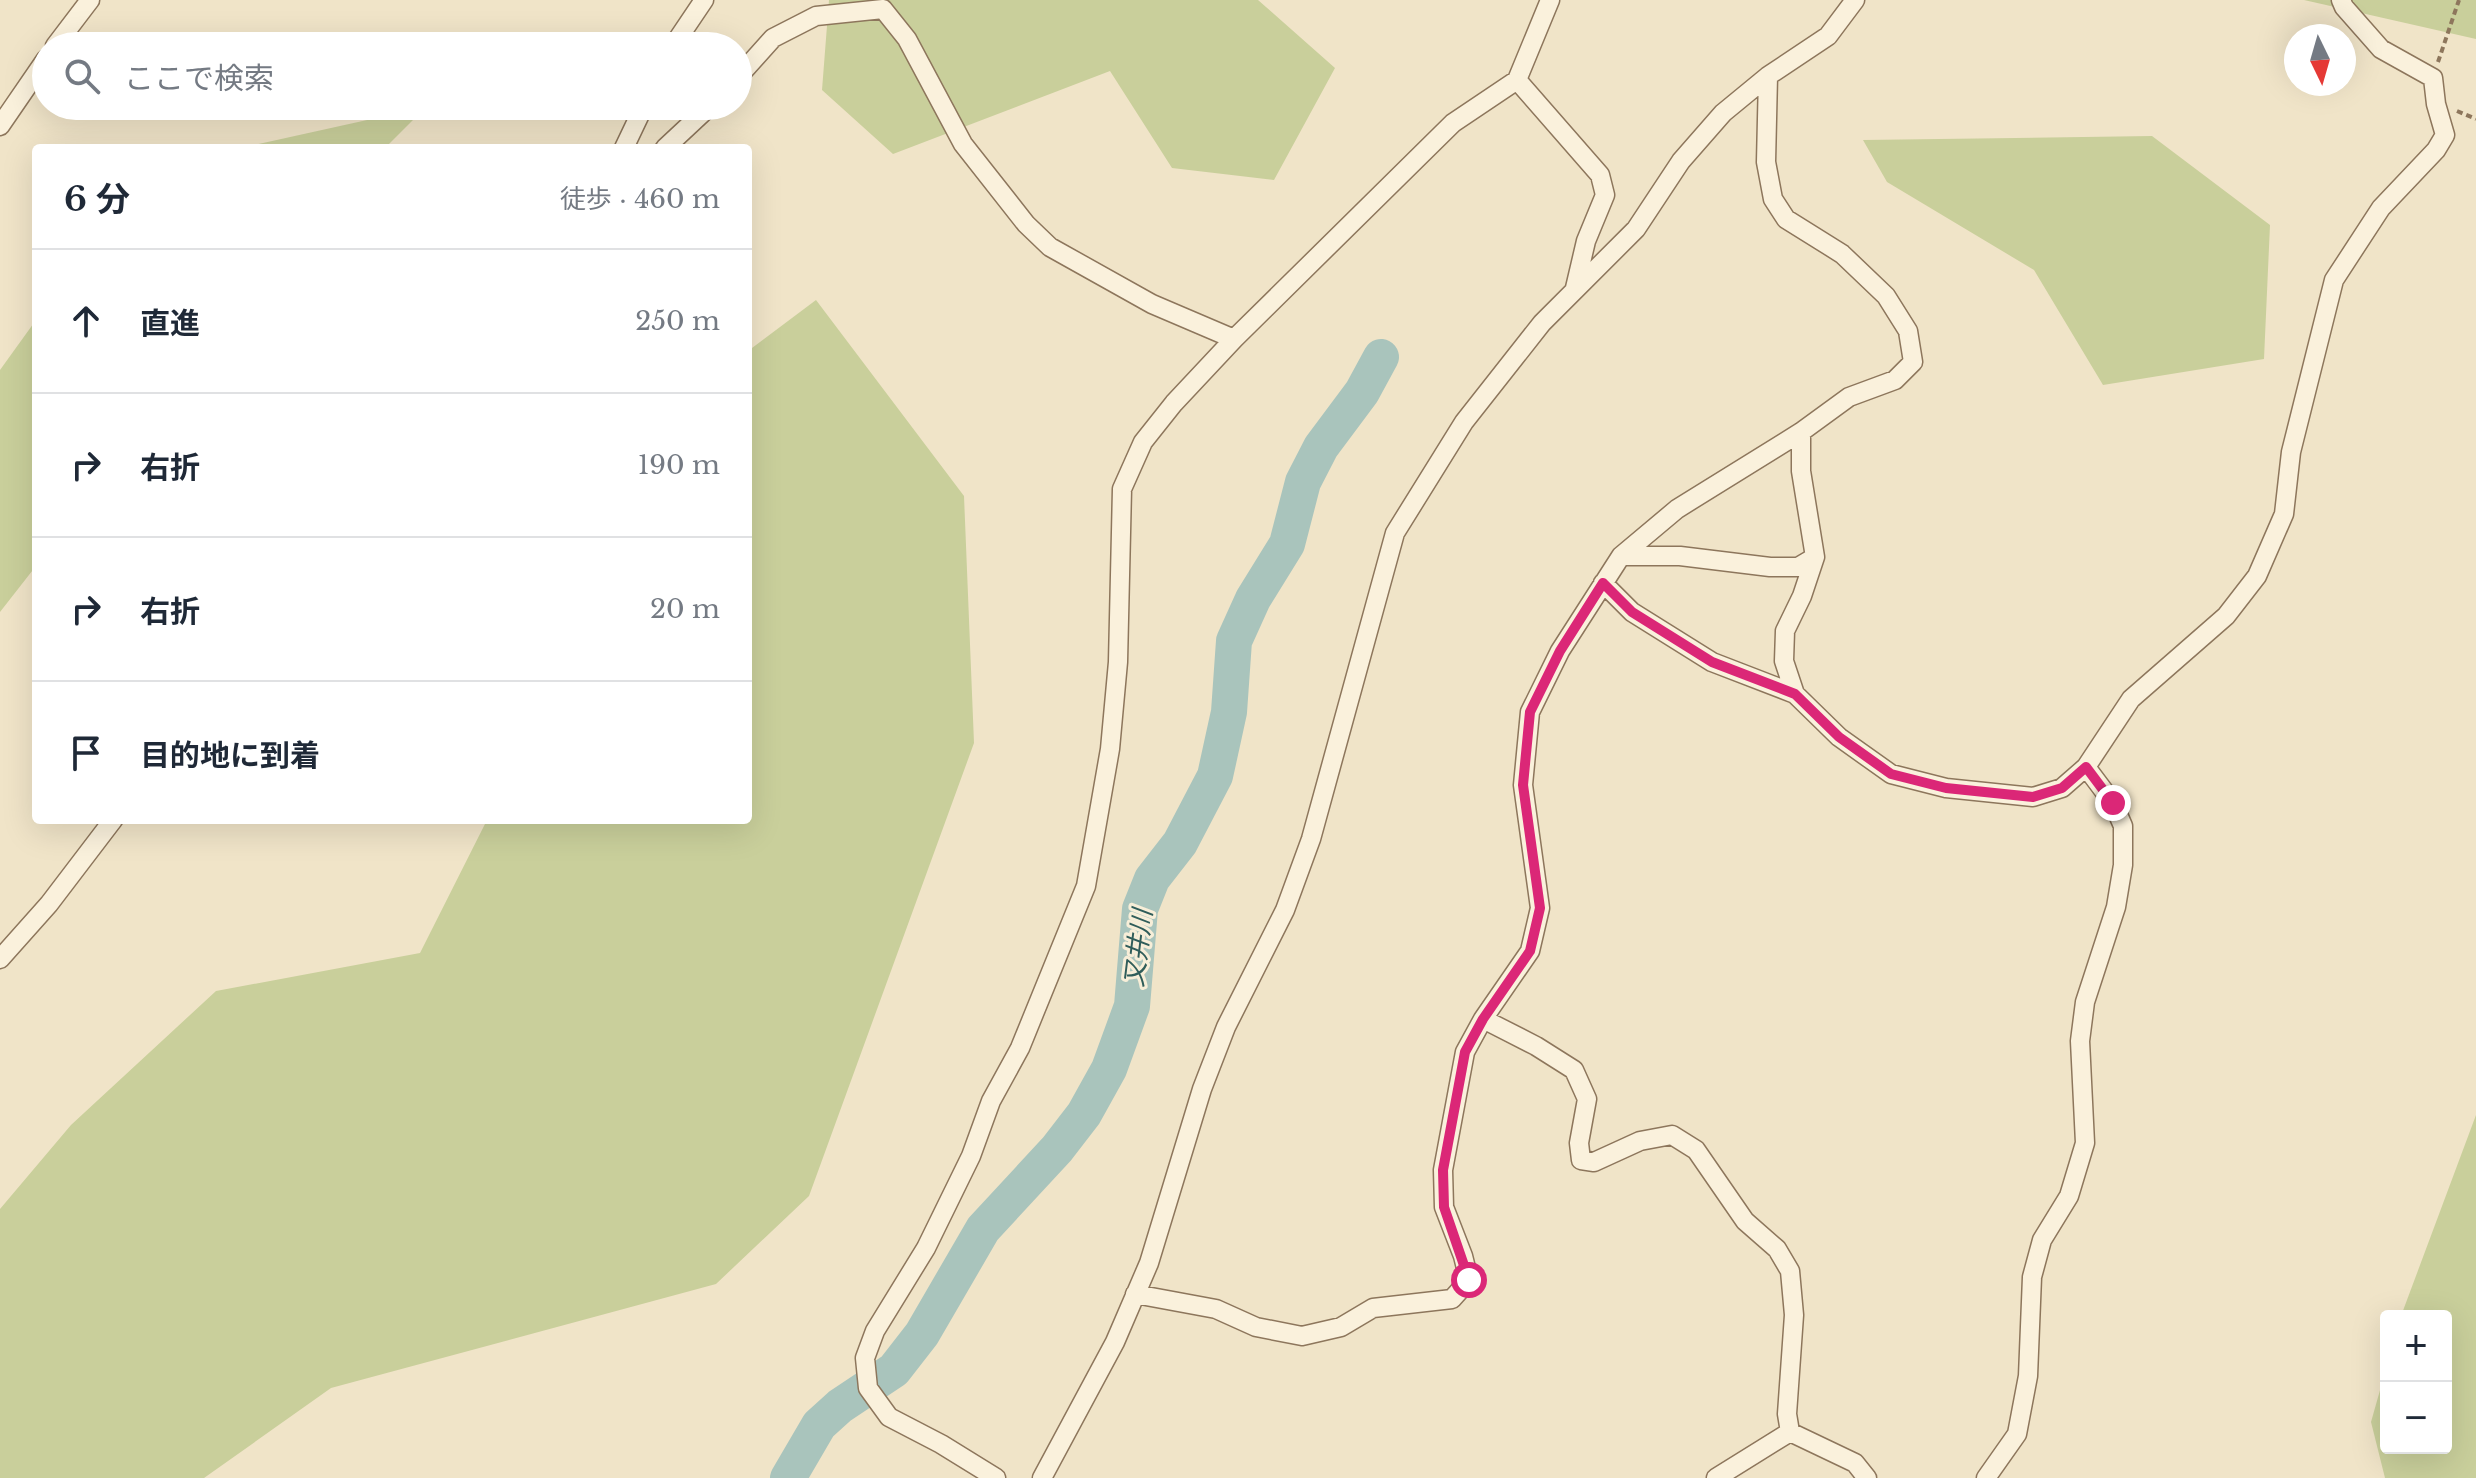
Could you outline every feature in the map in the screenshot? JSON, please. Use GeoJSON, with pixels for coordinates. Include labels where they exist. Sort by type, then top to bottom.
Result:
{"type":"FeatureCollection","features":[{"type":"Feature","properties":{"kind":"street"},"geometry":{"type":"LineString","coordinates":[[66,32],[90,0]]}},
{"type":"Feature","properties":{"kind":"street"},"geometry":{"type":"LineString","coordinates":[[682,32],[704,0]]}},
{"type":"Feature","properties":{"kind":"street"},"geometry":{"type":"LineString","coordinates":[[996,1478],[889,1417],[868,1388],[865,1358],[875,1331],[926,1248],[971,1156],[991,1101],[1020,1048],[1086,886],[1113,720],[1118,662],[1122,489],[1143,442],[1174,403],[1234,339],[1453,123],[1517,80],[1550,0]]}},
{"type":"Feature","properties":{"kind":"street"},"geometry":{"type":"LineString","coordinates":[[1042,1478],[1115,1342],[1149,1263],[1202,1089],[1221,1040],[1285,910],[1311,839],[1395,533],[1464,422],[1542,323],[1636,229],[1681,161],[1723,113],[1768,76],[1828,36],[1855,0]]}},
{"type":"Feature","properties":{"kind":"street"},"geometry":{"type":"LineString","coordinates":[[1603,583],[1632,612],[1712,662],[1795,694],[1839,737],[1891,774],[1946,788],[2033,797],[2062,788],[2086,767],[2131,699],[2226,616],[2257,576],[2284,514],[2291,452],[2334,280],[2381,208],[2436,150],[2445,135],[2436,104],[2433,78],[2381,49],[2341,0]]}},
{"type":"Feature","properties":{"kind":"street"},"geometry":{"type":"LineString","coordinates":[[752,61],[773,38],[816,16],[883,9],[907,39],[963,144],[1026,224],[1050,247],[1152,304],[1234,339]]}},
{"type":"Feature","properties":{"kind":"street"},"geometry":{"type":"LineString","coordinates":[[1135,1294],[1216,1309],[1256,1327],[1302,1336],[1341,1327],[1373,1308],[1452,1299],[1469,1280],[1444,1207],[1443,1170],[1465,1052],[1483,1019],[1530,951],[1540,908],[1523,785],[1530,712],[1560,651],[1621,556],[1677,509],[1801,432],[1849,397],[1895,380],[1913,362],[1908,331],[1886,296],[1842,254],[1786,219],[1773,199],[1766,162],[1768,76]]}},
{"type":"Feature","properties":{"kind":"street"},"geometry":{"type":"LineString","coordinates":[[0,126],[32,79]]}},
{"type":"Feature","properties":{"kind":"street"},"geometry":{"type":"LineString","coordinates":[[1517,80],[1600,175],[1605,195],[1586,241],[1575,290]]}},
{"type":"Feature","properties":{"kind":"street"},"geometry":{"type":"LineString","coordinates":[[626,144],[637,120]]}},
{"type":"Feature","properties":{"kind":"street"},"geometry":{"type":"LineString","coordinates":[[669,144],[695,120]]}},
{"type":"Feature","properties":{"kind":"street"},"geometry":{"type":"LineString","coordinates":[[1795,694],[1784,661],[1785,631],[1802,596],[1815,557],[1801,471],[1801,432]]}},
{"type":"Feature","properties":{"kind":"street"},"geometry":{"type":"LineString","coordinates":[[1621,556],[1680,556],[1770,567],[1798,567],[1815,557]]}},
{"type":"Feature","properties":{"kind":"street"},"geometry":{"type":"LineString","coordinates":[[1986,1478],[2017,1434],[2028,1376],[2032,1277],[2042,1240],[2069,1196],[2085,1143],[2080,1041],[2085,1002],[2116,907],[2123,865],[2123,826],[2113,803],[2086,767]]}},
{"type":"Feature","properties":{"kind":"street"},"geometry":{"type":"LineString","coordinates":[[0,959],[49,904],[110,824]]}},
{"type":"Feature","properties":{"kind":"street"},"geometry":{"type":"LineString","coordinates":[[1483,1019],[1574,1070],[1587,1099],[1579,1143],[1581,1160],[1594,1162],[1640,1141],[1672,1135],[1696,1150],[1745,1221],[1777,1249],[1790,1271],[1794,1315],[1787,1414],[1790,1432]]}},
{"type":"Feature","properties":{"kind":"street"},"geometry":{"type":"LineString","coordinates":[[1716,1478],[1790,1432]]}},
{"type":"Feature","properties":{"kind":"street"},"geometry":{"type":"LineString","coordinates":[[1790,1432],[1855,1463],[1867,1478]]}},
{"type":"Feature","properties":{"kind":"path"},"geometry":{"type":"LineString","coordinates":[[2433,78],[2459,0]]}},
{"type":"Feature","properties":{"kind":"green space"},"geometry":{"type":"Polygon","coordinates":[[[829,0],[1258,0],[1335,68],[1274,180],[1172,168],[1110,71],[893,154],[822,90],[829,0]]]}},
{"type":"Feature","properties":{"kind":"green space"},"geometry":{"type":"Polygon","coordinates":[[[2304,0],[2476,0],[2476,39],[2304,0]]]}},
{"type":"Feature","properties":{"kind":"green space"},"geometry":{"type":"Polygon","coordinates":[[[367,120],[413,120],[389,144],[258,144],[367,120]]]}},
{"type":"Feature","properties":{"kind":"green space"},"geometry":{"type":"Polygon","coordinates":[[[2152,136],[2270,225],[2264,359],[2103,385],[2034,270],[1887,182],[1863,140],[2152,136]]]}},
{"type":"Feature","properties":{"kind":"green space"},"geometry":{"type":"Polygon","coordinates":[[[816,300],[964,496],[974,743],[809,1196],[716,1284],[331,1388],[204,1478],[0,1478],[0,1209],[71,1125],[216,991],[420,953],[485,824],[752,824],[752,348],[816,300]]]}},
{"type":"Feature","properties":{"kind":"green space"},"geometry":{"type":"Polygon","coordinates":[[[32,326],[32,571],[0,612],[0,370],[32,326]]]}},
{"type":"Feature","properties":{"kind":"green space"},"geometry":{"type":"Polygon","coordinates":[[[2476,1115],[2476,1478],[2385,1478],[2371,1422],[2380,1390],[2380,1454],[2452,1454],[2452,1310],[2403,1310],[2476,1115]]]}},
{"type":"Feature","properties":{"kind":"waterway","name":"又井川"},"geometry":{"type":"LineString","coordinates":[[788,1478],[819,1425],[840,1406],[894,1370],[922,1334],[983,1229],[1057,1149],[1084,1114],[1109,1069],[1132,1006],[1140,909],[1152,879],[1180,843],[1215,776],[1229,712],[1234,641],[1253,599],[1287,544],[1303,482],[1321,447],[1362,392],[1381,357]]}},
{"type":"Feature","properties":{"kind":"route"},"geometry":{"type":"LineString","coordinates":[[1469,1280],[1444,1207],[1443,1170],[1465,1052],[1483,1019],[1530,951],[1540,908],[1523,785],[1530,712],[1560,651],[1603,583],[1632,612],[1712,662],[1795,694],[1839,737],[1891,774],[1946,788],[2033,797],[2062,788],[2086,767],[2113,803]]}}]}
